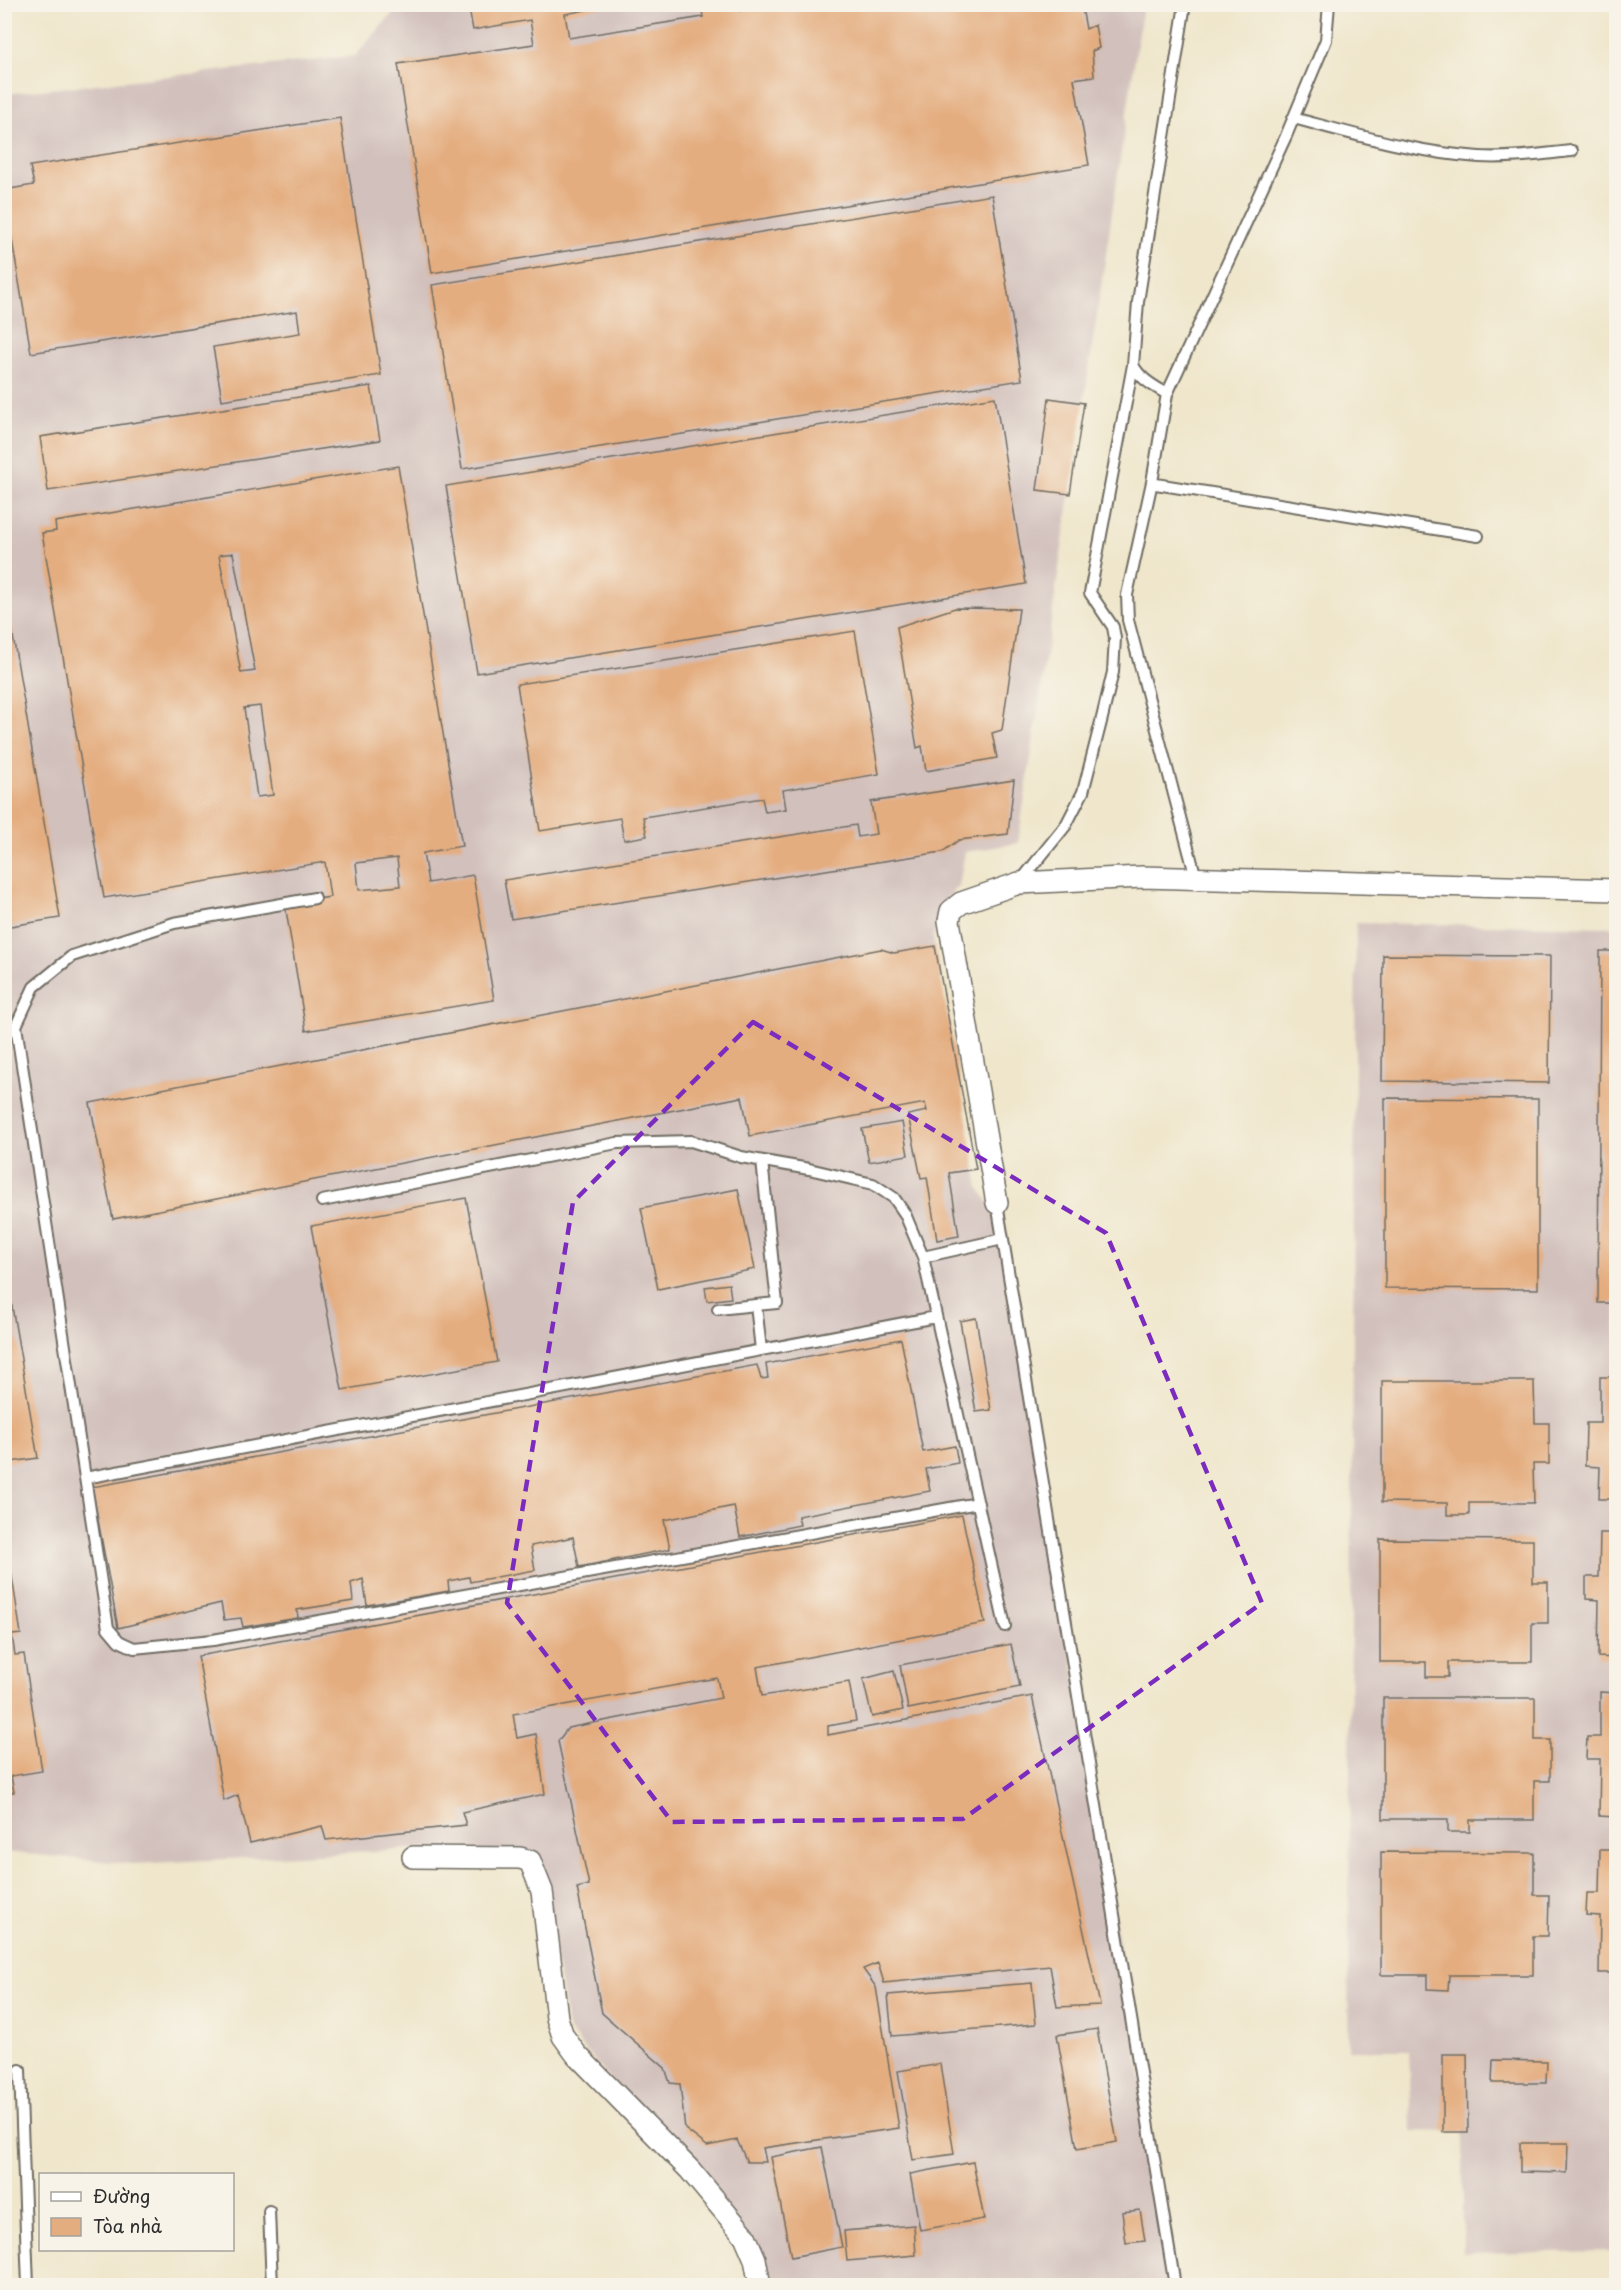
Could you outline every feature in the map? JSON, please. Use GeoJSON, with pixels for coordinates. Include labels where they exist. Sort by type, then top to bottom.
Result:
{"type":"FeatureCollection","features":[{"type":"Feature","properties":{"kind":"street"},"geometry":{"type":"LineString","coordinates":[[998,1203],[949,921],[951,911],[961,903],[1018,883],[1142,877],[1617,890]]}},
{"type":"Feature","properties":{"kind":"street"},"geometry":{"type":"LineString","coordinates":[[413,1857],[520,1858],[530,1861],[542,1891],[557,2018],[563,2036],[576,2054],[690,2170],[745,2236],[755,2259],[760,2286]]}},
{"type":"Feature","properties":{"kind":"lane"},"geometry":{"type":"LineString","coordinates":[[1018,883],[1066,825],[1083,792],[1113,672],[1115,638],[1113,627],[1090,593],[1133,365],[1138,302],[1185,4]]}},
{"type":"Feature","properties":{"kind":"lane"},"geometry":{"type":"LineString","coordinates":[[1329,4],[1329,25]]}},
{"type":"Feature","properties":{"kind":"lane"},"geometry":{"type":"LineString","coordinates":[[1196,878],[1126,607],[1152,482],[1167,394],[1293,118],[1326,40],[1337,4]]}},
{"type":"Feature","properties":{"kind":"lane"},"geometry":{"type":"LineString","coordinates":[[1293,118],[1444,154],[1482,158],[1572,151]]}},
{"type":"Feature","properties":{"kind":"lane"},"geometry":{"type":"LineString","coordinates":[[1133,365],[1144,379],[1167,394]]}},
{"type":"Feature","properties":{"kind":"lane"},"geometry":{"type":"LineString","coordinates":[[1152,482],[1478,536]]}},
{"type":"Feature","properties":{"kind":"lane"},"geometry":{"type":"LineString","coordinates":[[315,898],[174,923],[72,956],[34,987],[10,1027],[108,1628],[119,1641],[134,1648],[213,1640],[978,1503]]}},
{"type":"Feature","properties":{"kind":"lane"},"geometry":{"type":"LineString","coordinates":[[322,1201],[617,1143],[691,1141],[741,1157],[873,1185],[894,1198],[905,1214],[923,1257],[1005,1626]]}},
{"type":"Feature","properties":{"kind":"lane"},"geometry":{"type":"LineString","coordinates":[[718,1309],[777,1302],[762,1161]]}},
{"type":"Feature","properties":{"kind":"lane"},"geometry":{"type":"LineString","coordinates":[[998,1203],[1175,2286]]}},
{"type":"Feature","properties":{"kind":"lane"},"geometry":{"type":"LineString","coordinates":[[923,1257],[1004,1239]]}},
{"type":"Feature","properties":{"kind":"lane"},"geometry":{"type":"LineString","coordinates":[[756,1305],[761,1350]]}},
{"type":"Feature","properties":{"kind":"lane"},"geometry":{"type":"LineString","coordinates":[[85,1478],[936,1317]]}},
{"type":"Feature","properties":{"kind":"lane"},"geometry":{"type":"LineString","coordinates":[[20,2070],[28,2286]]}},
{"type":"Feature","properties":{"kind":"lane"},"geometry":{"type":"LineString","coordinates":[[269,2211],[272,2286]]}},
{"type":"Feature","properties":{"kind":"highlighted area"},"geometry":{"type":"Polygon","coordinates":[[[753,1022],[1106,1233],[1262,1603],[963,1819],[672,1822],[507,1603],[573,1202],[753,1022]]]}},
{"type":"Feature","properties":{"kind":"shaded area"},"geometry":{"type":"Polygon","coordinates":[[[400,5],[1143,5],[1018,843],[965,852],[959,886],[940,906],[933,937],[979,1188],[1000,1219],[1175,2285],[766,2285],[763,2258],[569,2031],[536,1856],[410,1849],[133,1864],[5,1852],[4,94],[355,56],[400,5]]]}},
{"type":"Feature","properties":{"kind":"shaded area"},"geometry":{"type":"Polygon","coordinates":[[[1356,923],[1616,927],[1616,2251],[1463,2253],[1463,2132],[1412,2131],[1409,2050],[1348,2050],[1356,923]]]}},
{"type":"Feature","properties":{"kind":"building"},"geometry":{"type":"Polygon","coordinates":[[[468,4],[617,4],[565,14],[569,38],[703,17],[701,4],[738,4],[739,11],[780,4],[1092,4],[1092,9],[1082,8],[1086,29],[1095,25],[1099,48],[1092,51],[1094,76],[1074,79],[1089,165],[432,273],[398,64],[534,44],[530,20],[473,30],[468,4]]]}},
{"type":"Feature","properties":{"kind":"building"},"geometry":{"type":"Polygon","coordinates":[[[340,118],[381,375],[222,400],[213,347],[300,333],[297,311],[31,353],[4,192],[4,190],[34,185],[30,166],[340,118]]]}},
{"type":"Feature","properties":{"kind":"building"},"geometry":{"type":"Polygon","coordinates":[[[992,195],[1022,380],[462,469],[432,285],[992,195]]]}},
{"type":"Feature","properties":{"kind":"building"},"geometry":{"type":"Polygon","coordinates":[[[371,386],[380,440],[48,491],[40,437],[371,386]]]}},
{"type":"Feature","properties":{"kind":"building"},"geometry":{"type":"Polygon","coordinates":[[[995,397],[1026,584],[477,673],[446,486],[995,397]]]}},
{"type":"Feature","properties":{"kind":"building"},"geometry":{"type":"Polygon","coordinates":[[[1049,398],[1084,403],[1070,494],[1037,490],[1049,398]]]}},
{"type":"Feature","properties":{"kind":"building"},"geometry":{"type":"Polygon","coordinates":[[[398,466],[462,846],[423,853],[428,883],[473,875],[494,1000],[306,1031],[285,904],[330,897],[325,862],[104,898],[42,533],[56,531],[55,522],[398,466]],[[233,553],[219,555],[241,673],[255,671],[233,553]],[[260,706],[244,708],[257,797],[273,795],[260,706]],[[397,858],[356,863],[359,890],[400,886],[397,858]]]}},
{"type":"Feature","properties":{"kind":"building"},"geometry":{"type":"Polygon","coordinates":[[[4,582],[60,918],[4,927],[4,582]]]}},
{"type":"Feature","properties":{"kind":"building"},"geometry":{"type":"Polygon","coordinates":[[[955,608],[1019,609],[1002,730],[992,733],[997,758],[926,771],[922,746],[917,748],[897,627],[955,608]]]}},
{"type":"Feature","properties":{"kind":"building"},"geometry":{"type":"Polygon","coordinates":[[[855,631],[879,774],[783,790],[786,809],[765,812],[762,798],[643,817],[647,836],[624,840],[620,818],[540,831],[517,684],[855,631]]]}},
{"type":"Feature","properties":{"kind":"building"},"geometry":{"type":"Polygon","coordinates":[[[1014,780],[1008,834],[959,840],[942,852],[511,919],[504,880],[856,825],[858,837],[876,834],[871,802],[1014,780]]]}},
{"type":"Feature","properties":{"kind":"building"},"geometry":{"type":"Polygon","coordinates":[[[935,946],[976,1169],[949,1173],[959,1236],[937,1240],[927,1177],[921,1178],[908,1115],[927,1111],[925,1103],[750,1136],[742,1097],[113,1219],[90,1103],[881,949],[894,953],[935,946]]]}},
{"type":"Feature","properties":{"kind":"building"},"geometry":{"type":"Polygon","coordinates":[[[1600,951],[1616,951],[1616,1303],[1598,1303],[1600,951]]]}},
{"type":"Feature","properties":{"kind":"building"},"geometry":{"type":"Polygon","coordinates":[[[1383,955],[1550,956],[1549,1083],[1382,1081],[1383,955]]]}},
{"type":"Feature","properties":{"kind":"building"},"geometry":{"type":"Polygon","coordinates":[[[1385,1098],[1538,1099],[1538,1289],[1385,1288],[1385,1098]]]}},
{"type":"Feature","properties":{"kind":"building"},"geometry":{"type":"Polygon","coordinates":[[[902,1122],[908,1155],[869,1162],[862,1129],[902,1122]]]}},
{"type":"Feature","properties":{"kind":"building"},"geometry":{"type":"Polygon","coordinates":[[[738,1189],[755,1269],[658,1289],[641,1208],[738,1189]]]}},
{"type":"Feature","properties":{"kind":"building"},"geometry":{"type":"Polygon","coordinates":[[[466,1198],[497,1362],[342,1390],[311,1226],[466,1198]]]}},
{"type":"Feature","properties":{"kind":"building"},"geometry":{"type":"Polygon","coordinates":[[[4,1260],[38,1458],[4,1463],[4,1260]]]}},
{"type":"Feature","properties":{"kind":"building"},"geometry":{"type":"Polygon","coordinates":[[[729,1284],[731,1298],[707,1301],[705,1287],[729,1284]]]}},
{"type":"Feature","properties":{"kind":"building"},"geometry":{"type":"Polygon","coordinates":[[[976,1318],[991,1410],[976,1412],[960,1321],[976,1318]]]}},
{"type":"Feature","properties":{"kind":"building"},"geometry":{"type":"Polygon","coordinates":[[[901,1339],[923,1452],[955,1446],[958,1463],[926,1469],[930,1491],[798,1516],[800,1525],[740,1537],[734,1506],[664,1520],[670,1549],[579,1567],[573,1537],[531,1546],[535,1570],[470,1582],[469,1577],[448,1581],[449,1591],[367,1605],[363,1579],[351,1583],[353,1601],[297,1610],[298,1618],[243,1627],[241,1618],[224,1620],[221,1603],[118,1628],[92,1487],[757,1365],[761,1379],[768,1378],[766,1364],[901,1339]]]}},
{"type":"Feature","properties":{"kind":"building"},"geometry":{"type":"Polygon","coordinates":[[[1600,1377],[1616,1377],[1616,1499],[1599,1499],[1600,1467],[1585,1466],[1586,1423],[1600,1423],[1600,1377]]]}},
{"type":"Feature","properties":{"kind":"building"},"geometry":{"type":"Polygon","coordinates":[[[1382,1381],[1534,1381],[1535,1423],[1549,1423],[1549,1464],[1533,1464],[1534,1503],[1469,1503],[1469,1515],[1447,1515],[1447,1503],[1382,1502],[1382,1381]]]}},
{"type":"Feature","properties":{"kind":"building"},"geometry":{"type":"Polygon","coordinates":[[[962,1515],[985,1623],[757,1667],[762,1696],[849,1682],[856,1721],[828,1726],[828,1735],[1032,1696],[1100,2005],[1057,2007],[1050,1966],[884,1983],[878,1963],[863,1969],[876,1987],[899,2128],[763,2148],[766,2162],[747,2162],[737,2140],[707,2146],[685,2129],[680,2084],[670,2083],[665,2068],[602,2013],[577,1888],[589,1885],[558,1741],[568,1728],[721,1698],[717,1678],[513,1714],[517,1738],[536,1734],[545,1794],[462,1812],[466,1825],[326,1840],[322,1826],[250,1843],[238,1795],[224,1801],[198,1656],[962,1515]]]}},
{"type":"Feature","properties":{"kind":"building"},"geometry":{"type":"Polygon","coordinates":[[[1600,1533],[1616,1533],[1616,1658],[1598,1657],[1599,1600],[1586,1599],[1586,1577],[1599,1577],[1600,1533]]]}},
{"type":"Feature","properties":{"kind":"building"},"geometry":{"type":"Polygon","coordinates":[[[6,1539],[21,1634],[12,1635],[15,1655],[24,1654],[42,1771],[11,1776],[14,1792],[4,1794],[6,1539]]]}},
{"type":"Feature","properties":{"kind":"building"},"geometry":{"type":"Polygon","coordinates":[[[1380,1539],[1533,1540],[1533,1582],[1548,1582],[1548,1623],[1532,1623],[1532,1662],[1448,1662],[1448,1677],[1426,1677],[1426,1662],[1380,1662],[1380,1539]]]}},
{"type":"Feature","properties":{"kind":"building"},"geometry":{"type":"Polygon","coordinates":[[[1011,1644],[1020,1687],[908,1709],[900,1665],[1011,1644]]]}},
{"type":"Feature","properties":{"kind":"building"},"geometry":{"type":"Polygon","coordinates":[[[894,1671],[903,1710],[872,1717],[863,1679],[894,1671]]]}},
{"type":"Feature","properties":{"kind":"building"},"geometry":{"type":"Polygon","coordinates":[[[1600,1692],[1616,1693],[1616,1817],[1599,1816],[1600,1759],[1586,1759],[1587,1737],[1600,1737],[1600,1692]]]}},
{"type":"Feature","properties":{"kind":"building"},"geometry":{"type":"Polygon","coordinates":[[[1383,1698],[1535,1698],[1535,1740],[1550,1740],[1550,1781],[1534,1781],[1534,1820],[1470,1820],[1470,1832],[1448,1832],[1448,1819],[1383,1819],[1383,1698]]]}},
{"type":"Feature","properties":{"kind":"building"},"geometry":{"type":"Polygon","coordinates":[[[1600,1849],[1616,1849],[1616,1973],[1599,1973],[1600,1916],[1586,1915],[1587,1893],[1599,1893],[1600,1849]]]}},
{"type":"Feature","properties":{"kind":"building"},"geometry":{"type":"Polygon","coordinates":[[[1381,1852],[1534,1853],[1534,1895],[1549,1895],[1548,1936],[1533,1936],[1533,1975],[1449,1975],[1448,1990],[1427,1989],[1427,1975],[1381,1975],[1381,1852]]]}},
{"type":"Feature","properties":{"kind":"building"},"geometry":{"type":"Polygon","coordinates":[[[1032,1983],[1036,2024],[892,2036],[888,1995],[1032,1983]]]}},
{"type":"Feature","properties":{"kind":"building"},"geometry":{"type":"Polygon","coordinates":[[[1097,2029],[1117,2142],[1077,2149],[1057,2035],[1097,2029]]]}},
{"type":"Feature","properties":{"kind":"building"},"geometry":{"type":"Polygon","coordinates":[[[1443,2054],[1467,2054],[1468,2132],[1443,2132],[1443,2054]]]}},
{"type":"Feature","properties":{"kind":"building"},"geometry":{"type":"Polygon","coordinates":[[[1493,2060],[1547,2061],[1546,2083],[1492,2083],[1493,2060]]]}},
{"type":"Feature","properties":{"kind":"building"},"geometry":{"type":"Polygon","coordinates":[[[940,2064],[954,2154],[913,2160],[898,2071],[940,2064]]]}},
{"type":"Feature","properties":{"kind":"building"},"geometry":{"type":"Polygon","coordinates":[[[1520,2143],[1568,2143],[1567,2173],[1520,2172],[1520,2143]]]}},
{"type":"Feature","properties":{"kind":"building"},"geometry":{"type":"Polygon","coordinates":[[[822,2147],[842,2247],[791,2257],[771,2157],[822,2147]]]}},
{"type":"Feature","properties":{"kind":"building"},"geometry":{"type":"Polygon","coordinates":[[[973,2162],[984,2219],[920,2230],[910,2174],[973,2162]]]}},
{"type":"Feature","properties":{"kind":"building"},"geometry":{"type":"Polygon","coordinates":[[[1140,2210],[1145,2241],[1126,2243],[1122,2212],[1140,2210]]]}},
{"type":"Feature","properties":{"kind":"building"},"geometry":{"type":"Polygon","coordinates":[[[914,2225],[916,2255],[847,2261],[844,2231],[914,2225]]]}}]}
